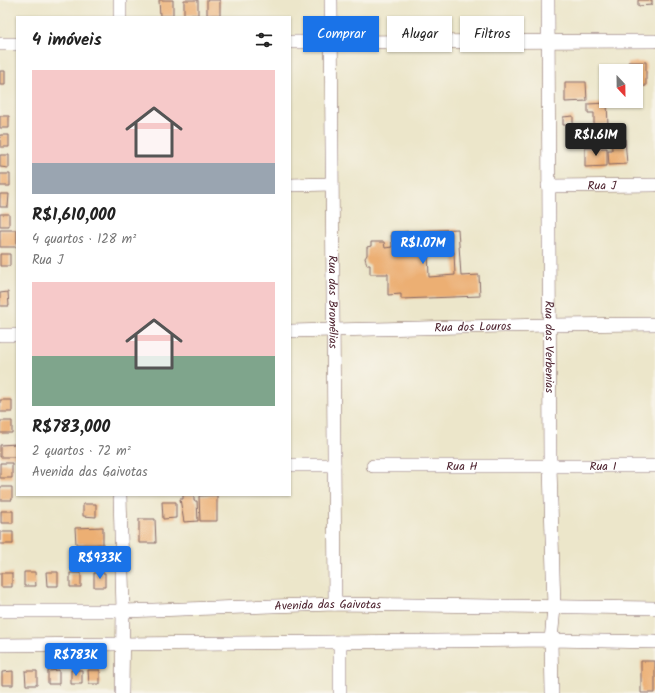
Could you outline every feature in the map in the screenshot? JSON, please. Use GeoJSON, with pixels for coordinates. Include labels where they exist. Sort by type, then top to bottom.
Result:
{"type":"FeatureCollection","features":[{"type":"Feature","properties":{"kind":"street"},"geometry":{"type":"LineString","coordinates":[[120,0],[120,16]]}},
{"type":"Feature","properties":{"kind":"street","name":"Rua das Bromélias"},"geometry":{"type":"LineString","coordinates":[[331,0],[331,16]]}},
{"type":"Feature","properties":{"kind":"street","name":"Rua das Verbenias"},"geometry":{"type":"LineString","coordinates":[[548,0],[550,466],[554,608],[552,640],[552,693]]}},
{"type":"Feature","properties":{"kind":"street"},"geometry":{"type":"LineString","coordinates":[[379,43],[655,41]]}},
{"type":"Feature","properties":{"kind":"street"},"geometry":{"type":"LineString","coordinates":[[291,42],[303,42]]}},
{"type":"Feature","properties":{"kind":"street"},"geometry":{"type":"LineString","coordinates":[[0,44],[16,44]]}},
{"type":"Feature","properties":{"kind":"street","name":"Rua das Bromélias"},"geometry":{"type":"LineString","coordinates":[[331,52],[335,604]]}},
{"type":"Feature","properties":{"kind":"street"},"geometry":{"type":"LineString","coordinates":[[291,185],[332,184]]}},
{"type":"Feature","properties":{"kind":"street","name":"Rua J"},"geometry":{"type":"LineString","coordinates":[[548,186],[655,185]]}},
{"type":"Feature","properties":{"kind":"street","name":"Rua dos Louros"},"geometry":{"type":"LineString","coordinates":[[291,331],[655,324]]}},
{"type":"Feature","properties":{"kind":"street"},"geometry":{"type":"LineString","coordinates":[[0,335],[16,335]]}},
{"type":"Feature","properties":{"kind":"street"},"geometry":{"type":"LineString","coordinates":[[291,465],[334,465]]}},
{"type":"Feature","properties":{"kind":"street","name":"Rua H"},"geometry":{"type":"LineString","coordinates":[[373,466],[550,466]]}},
{"type":"Feature","properties":{"kind":"street","name":"Rua I"},"geometry":{"type":"LineString","coordinates":[[550,466],[655,466]]}},
{"type":"Feature","properties":{"kind":"street"},"geometry":{"type":"LineString","coordinates":[[120,496],[123,611],[122,693]]}},
{"type":"Feature","properties":{"kind":"street","name":"Avenida das Gaivotas"},"geometry":{"type":"LineString","coordinates":[[0,611],[123,611],[335,604],[554,608],[655,608]]}},
{"type":"Feature","properties":{"kind":"street"},"geometry":{"type":"LineString","coordinates":[[0,645],[552,640],[655,642]]}},
{"type":"Feature","properties":{"kind":"street"},"geometry":{"type":"LineString","coordinates":[[340,642],[340,693]]}},
{"type":"Feature","properties":{"kind":"building"},"geometry":{"type":"Polygon","coordinates":[[[159,0],[173,0],[173,16],[160,16],[159,0]]]}},
{"type":"Feature","properties":{"kind":"building"},"geometry":{"type":"Polygon","coordinates":[[[184,0],[198,0],[198,15],[184,15],[184,0]]]}},
{"type":"Feature","properties":{"kind":"building"},"geometry":{"type":"Polygon","coordinates":[[[207,0],[220,0],[220,15],[207,15],[207,0]]]}},
{"type":"Feature","properties":{"kind":"building"},"geometry":{"type":"Polygon","coordinates":[[[638,0],[652,0],[652,5],[638,6],[638,0]]]}},
{"type":"Feature","properties":{"kind":"building"},"geometry":{"type":"Polygon","coordinates":[[[628,62],[646,62],[646,86],[643,86],[643,64],[628,64],[628,62]]]}},
{"type":"Feature","properties":{"kind":"building"},"geometry":{"type":"Polygon","coordinates":[[[0,71],[5,71],[5,85],[0,85],[0,71]]]}},
{"type":"Feature","properties":{"kind":"building"},"geometry":{"type":"Polygon","coordinates":[[[565,82],[586,82],[587,101],[565,102],[565,82]]]}},
{"type":"Feature","properties":{"kind":"building"},"geometry":{"type":"Polygon","coordinates":[[[599,103],[599,108],[607,108],[608,125],[594,125],[594,113],[588,113],[588,104],[599,103]]]}},
{"type":"Feature","properties":{"kind":"building"},"geometry":{"type":"Polygon","coordinates":[[[0,116],[9,116],[9,128],[0,128],[0,116]]]}},
{"type":"Feature","properties":{"kind":"building"},"geometry":{"type":"Polygon","coordinates":[[[573,116],[573,125],[563,125],[563,117],[573,116]]]}},
{"type":"Feature","properties":{"kind":"building"},"geometry":{"type":"Polygon","coordinates":[[[0,135],[9,135],[9,147],[0,147],[0,135]]]}},
{"type":"Feature","properties":{"kind":"building"},"geometry":{"type":"Polygon","coordinates":[[[611,137],[623,137],[623,140],[625,139],[627,164],[609,165],[608,150],[612,150],[611,137]]]}},
{"type":"Feature","properties":{"kind":"building"},"geometry":{"type":"Polygon","coordinates":[[[585,148],[607,148],[607,166],[585,167],[585,148]]]}},
{"type":"Feature","properties":{"kind":"building"},"geometry":{"type":"Polygon","coordinates":[[[0,155],[9,155],[9,168],[0,167],[0,155]]]}},
{"type":"Feature","properties":{"kind":"building"},"geometry":{"type":"Polygon","coordinates":[[[0,174],[10,174],[10,186],[0,186],[0,174]]]}},
{"type":"Feature","properties":{"kind":"building"},"geometry":{"type":"Polygon","coordinates":[[[0,194],[9,194],[8,207],[0,207],[0,194]]]}},
{"type":"Feature","properties":{"kind":"building"},"geometry":{"type":"Polygon","coordinates":[[[0,214],[9,214],[9,226],[0,226],[0,214]]]}},
{"type":"Feature","properties":{"kind":"building"},"geometry":{"type":"Polygon","coordinates":[[[458,229],[461,276],[479,275],[480,296],[401,299],[401,294],[388,295],[388,274],[370,274],[370,265],[367,265],[365,258],[367,255],[367,247],[371,246],[371,242],[384,242],[385,248],[392,247],[391,232],[458,229]],[[428,252],[429,277],[455,275],[454,252],[428,252]]]}},
{"type":"Feature","properties":{"kind":"building"},"geometry":{"type":"Polygon","coordinates":[[[0,230],[16,230],[16,247],[0,247],[0,230]]]}},
{"type":"Feature","properties":{"kind":"building"},"geometry":{"type":"Polygon","coordinates":[[[0,254],[10,254],[10,266],[0,266],[0,254]]]}},
{"type":"Feature","properties":{"kind":"building"},"geometry":{"type":"Polygon","coordinates":[[[8,292],[9,306],[0,306],[0,293],[8,292]]]}},
{"type":"Feature","properties":{"kind":"building"},"geometry":{"type":"Polygon","coordinates":[[[0,400],[12,400],[12,412],[0,412],[0,400]]]}},
{"type":"Feature","properties":{"kind":"building"},"geometry":{"type":"Polygon","coordinates":[[[0,421],[12,421],[12,433],[0,433],[0,421]]]}},
{"type":"Feature","properties":{"kind":"building"},"geometry":{"type":"Polygon","coordinates":[[[16,444],[16,457],[0,457],[0,445],[16,444]]]}},
{"type":"Feature","properties":{"kind":"building"},"geometry":{"type":"Polygon","coordinates":[[[0,463],[12,463],[12,478],[0,478],[0,463]]]}},
{"type":"Feature","properties":{"kind":"building"},"geometry":{"type":"Polygon","coordinates":[[[0,487],[12,487],[12,500],[0,500],[0,487]]]}},
{"type":"Feature","properties":{"kind":"building"},"geometry":{"type":"Polygon","coordinates":[[[183,496],[194,496],[194,501],[197,501],[198,521],[184,522],[180,499],[183,499],[183,496]]]}},
{"type":"Feature","properties":{"kind":"building"},"geometry":{"type":"Polygon","coordinates":[[[199,496],[217,496],[217,521],[200,521],[199,496]]]}},
{"type":"Feature","properties":{"kind":"building"},"geometry":{"type":"Polygon","coordinates":[[[162,502],[176,502],[176,518],[163,519],[162,502]]]}},
{"type":"Feature","properties":{"kind":"building"},"geometry":{"type":"Polygon","coordinates":[[[83,504],[96,504],[96,517],[83,516],[83,504]]]}},
{"type":"Feature","properties":{"kind":"building"},"geometry":{"type":"Polygon","coordinates":[[[1,511],[13,511],[13,523],[1,523],[1,511]]]}},
{"type":"Feature","properties":{"kind":"building"},"geometry":{"type":"Polygon","coordinates":[[[139,519],[155,519],[156,543],[139,543],[139,519]]]}},
{"type":"Feature","properties":{"kind":"building"},"geometry":{"type":"Polygon","coordinates":[[[103,527],[103,544],[76,544],[75,528],[103,527]]]}},
{"type":"Feature","properties":{"kind":"building"},"geometry":{"type":"Polygon","coordinates":[[[0,532],[13,532],[13,544],[0,544],[0,532]]]}},
{"type":"Feature","properties":{"kind":"building"},"geometry":{"type":"Polygon","coordinates":[[[24,572],[35,572],[36,586],[24,586],[24,572]]]}},
{"type":"Feature","properties":{"kind":"building"},"geometry":{"type":"Polygon","coordinates":[[[46,572],[58,572],[58,586],[47,586],[46,572]]]}},
{"type":"Feature","properties":{"kind":"building"},"geometry":{"type":"Polygon","coordinates":[[[1,573],[12,573],[12,587],[1,587],[1,573]]]}},
{"type":"Feature","properties":{"kind":"building"},"geometry":{"type":"Polygon","coordinates":[[[70,573],[81,573],[81,587],[70,587],[70,573]]]}},
{"type":"Feature","properties":{"kind":"building"},"geometry":{"type":"Polygon","coordinates":[[[94,573],[105,573],[105,587],[94,587],[94,573]]]}},
{"type":"Feature","properties":{"kind":"building"},"geometry":{"type":"Polygon","coordinates":[[[641,661],[655,661],[655,693],[641,693],[641,661]]]}},
{"type":"Feature","properties":{"kind":"building"},"geometry":{"type":"Polygon","coordinates":[[[59,670],[59,684],[48,684],[48,671],[59,670]]]}},
{"type":"Feature","properties":{"kind":"building"},"geometry":{"type":"Polygon","coordinates":[[[71,670],[82,670],[82,684],[71,684],[71,670]]]}},
{"type":"Feature","properties":{"kind":"building"},"geometry":{"type":"Polygon","coordinates":[[[88,670],[100,670],[100,684],[89,684],[88,670]]]}},
{"type":"Feature","properties":{"kind":"building"},"geometry":{"type":"Polygon","coordinates":[[[13,671],[13,685],[2,685],[2,672],[13,671]]]}},
{"type":"Feature","properties":{"kind":"building"},"geometry":{"type":"Polygon","coordinates":[[[25,671],[37,671],[37,685],[26,685],[25,671]]]}}]}
